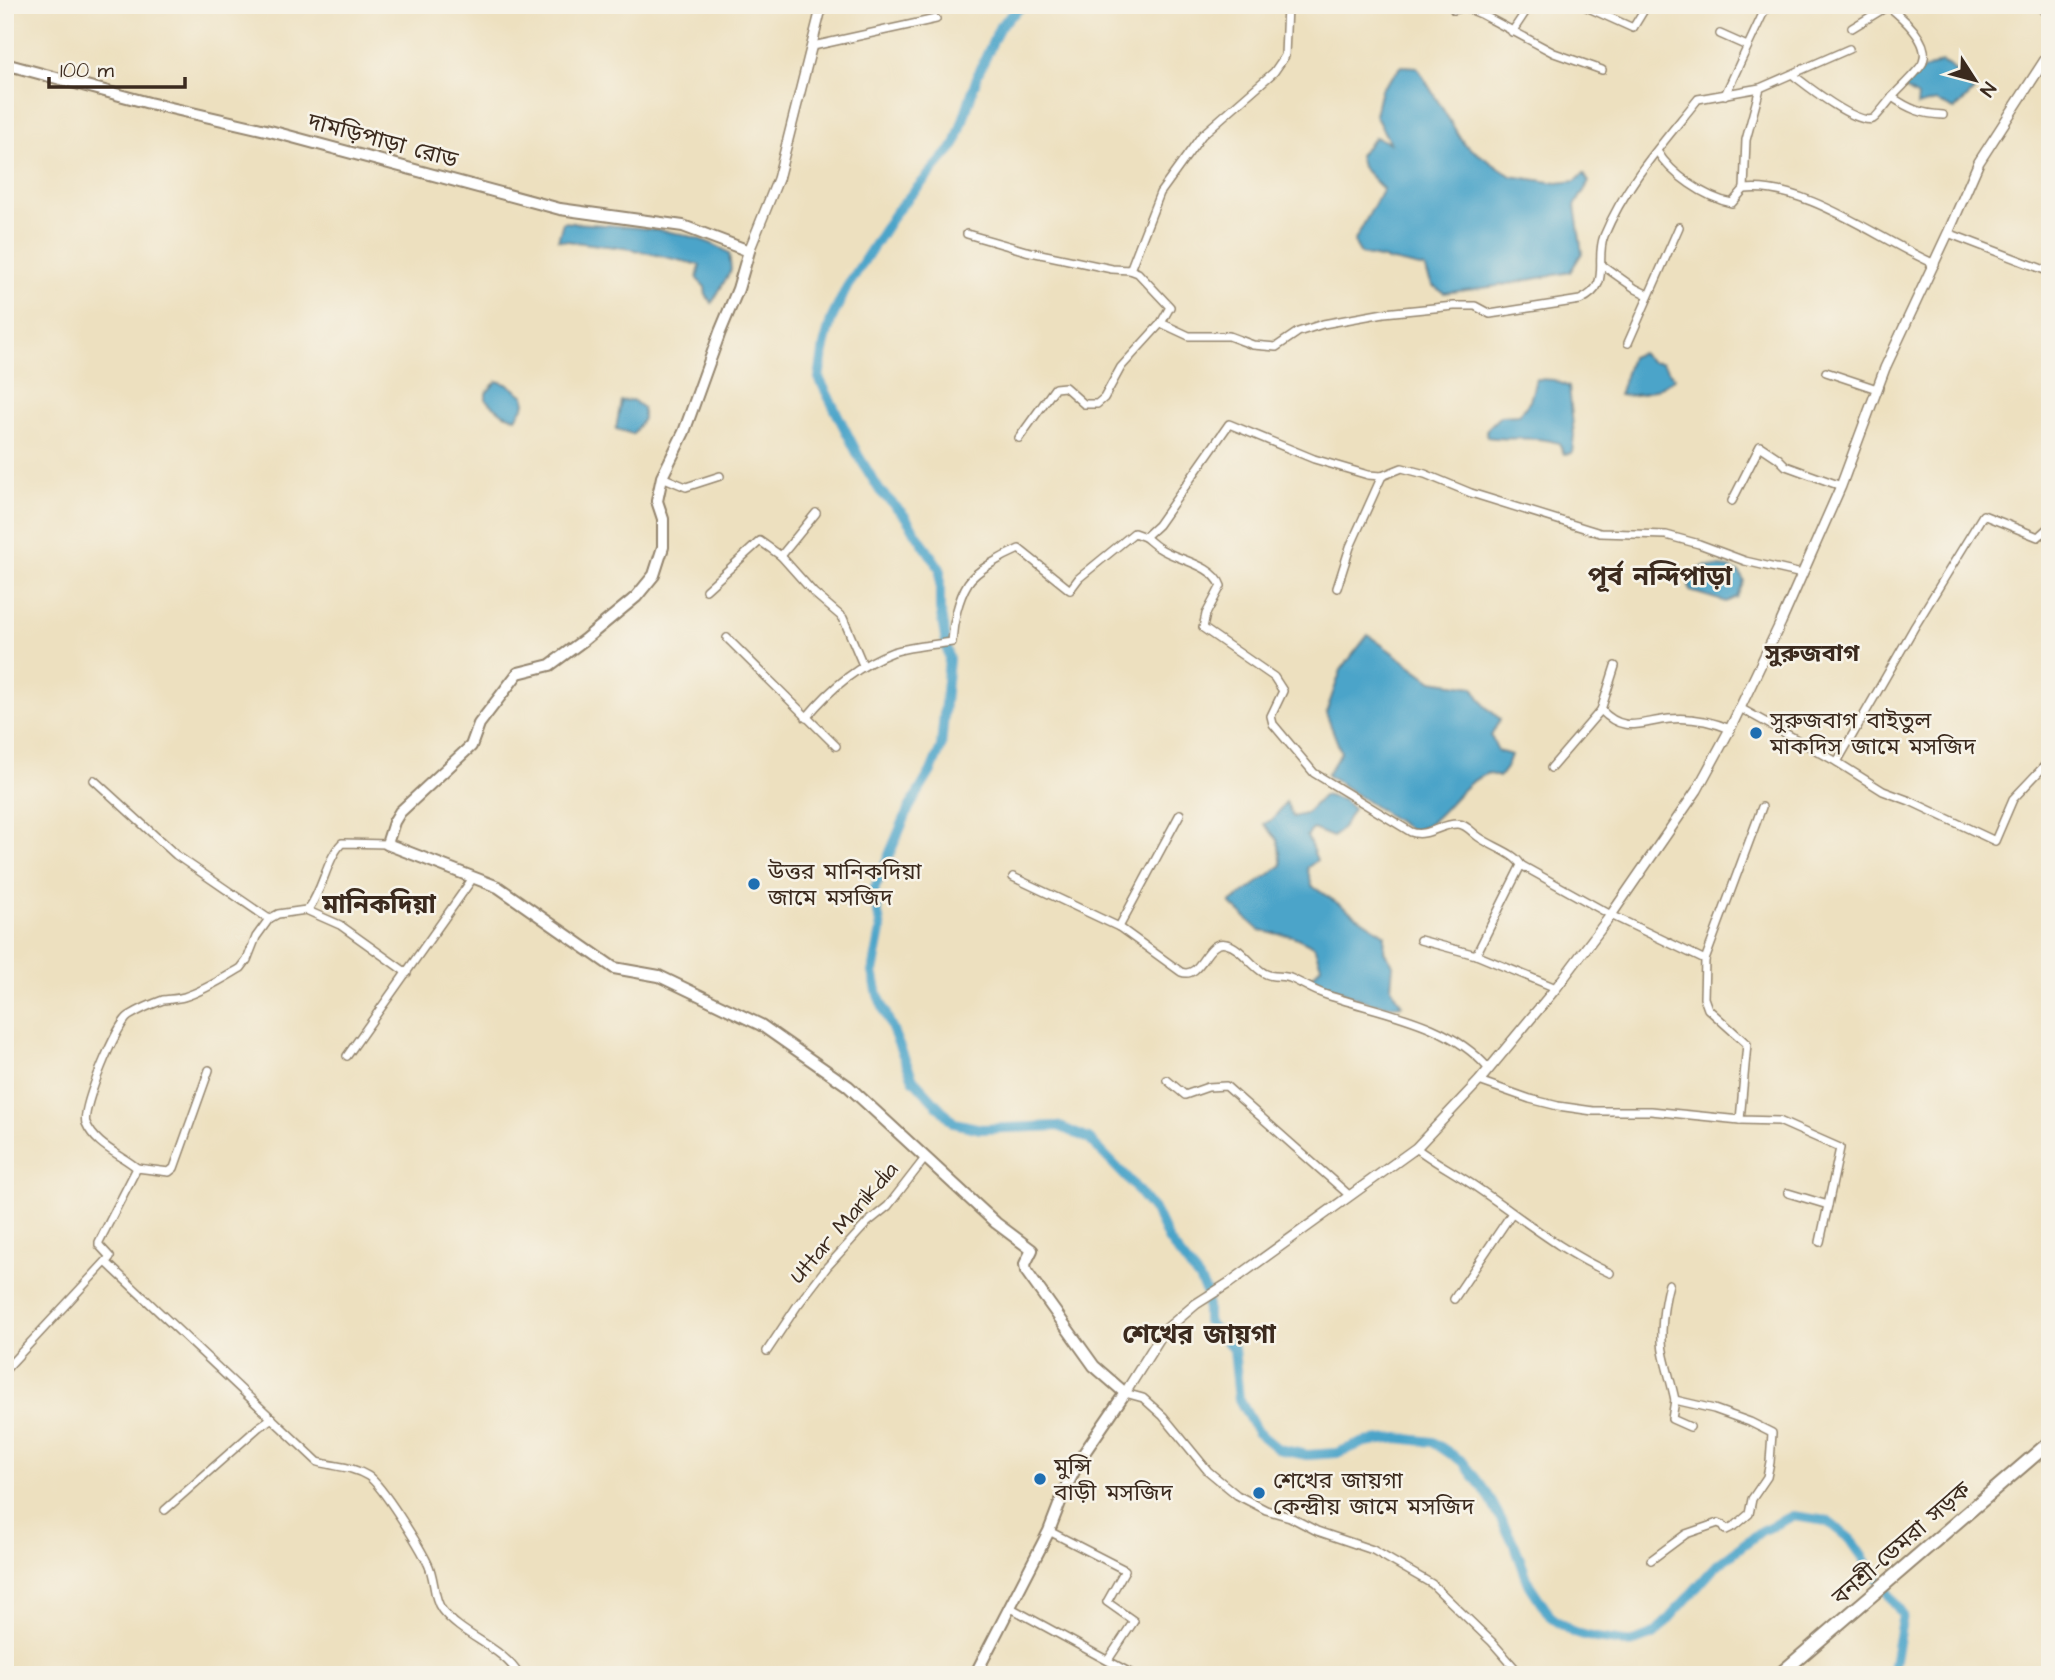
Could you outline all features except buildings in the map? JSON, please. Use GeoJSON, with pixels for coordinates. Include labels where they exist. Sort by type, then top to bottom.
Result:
{"type":"FeatureCollection","features":[{"type":"Feature","properties":{"kind":"main road","name":"দামড়িপাড়া রোড"},"geometry":{"type":"LineString","coordinates":[[5,64],[149,103],[270,131],[560,209],[684,226],[749,251]]}},
{"type":"Feature","properties":{"kind":"main road"},"geometry":{"type":"LineString","coordinates":[[387,844],[400,811],[471,746],[478,724],[518,673],[550,665],[636,597],[654,575],[663,547],[663,519],[657,501],[662,477],[684,432],[738,289],[749,251]]}},
{"type":"Feature","properties":{"kind":"main road","name":"Uttar Manikdia"},"geometry":{"type":"LineString","coordinates":[[387,844],[498,887],[614,968],[659,976],[761,1025],[848,1086],[926,1157]]}},
{"type":"Feature","properties":{"kind":"main road"},"geometry":{"type":"LineString","coordinates":[[926,1157],[996,1223],[1029,1246],[1032,1250],[1025,1264],[1026,1271],[1094,1366],[1125,1393],[1082,1456],[1066,1487],[1049,1531],[975,1675]]}},
{"type":"Feature","properties":{"kind":"main road","name":"বনশ্রী-ডেমরা সড়ক"},"geometry":{"type":"LineString","coordinates":[[1779,1675],[2050,1442]]}},
{"type":"Feature","properties":{"kind":"street"},"geometry":{"type":"LineString","coordinates":[[749,251],[778,179],[822,5]]}},
{"type":"Feature","properties":{"kind":"street"},"geometry":{"type":"LineString","coordinates":[[1130,270],[1160,193],[1202,135],[1275,72],[1285,56],[1287,5]]}},
{"type":"Feature","properties":{"kind":"street"},"geometry":{"type":"LineString","coordinates":[[1512,32],[1530,5]]}},
{"type":"Feature","properties":{"kind":"street"},"geometry":{"type":"LineString","coordinates":[[1582,5],[1633,28],[1647,5]]}},
{"type":"Feature","properties":{"kind":"street"},"geometry":{"type":"LineString","coordinates":[[1725,95],[1767,6],[1760,5]]}},
{"type":"Feature","properties":{"kind":"street"},"geometry":{"type":"LineString","coordinates":[[2037,5],[2050,16]]}},
{"type":"Feature","properties":{"kind":"street"},"geometry":{"type":"LineString","coordinates":[[1793,75],[1823,99],[1870,119],[1876,117],[1922,65],[1924,47],[1888,6],[1853,28]]}},
{"type":"Feature","properties":{"kind":"street"},"geometry":{"type":"LineString","coordinates":[[1454,10],[1464,7],[1554,53],[1602,70]]}},
{"type":"Feature","properties":{"kind":"street"},"geometry":{"type":"LineString","coordinates":[[813,46],[936,19]]}},
{"type":"Feature","properties":{"kind":"street"},"geometry":{"type":"LineString","coordinates":[[1720,34],[1747,46]]}},
{"type":"Feature","properties":{"kind":"street"},"geometry":{"type":"LineString","coordinates":[[1161,323],[1189,336],[1229,336],[1253,345],[1276,347],[1298,332],[1323,324],[1384,313],[1475,306],[1490,314],[1580,300],[1597,288],[1602,265],[1602,242],[1619,202],[1698,99],[1760,88],[1849,49]]}},
{"type":"Feature","properties":{"kind":"street"},"geometry":{"type":"LineString","coordinates":[[1521,1675],[1492,1642],[1432,1584],[1373,1550],[1317,1531],[1237,1495],[1208,1471],[1163,1416],[1143,1398],[1125,1393],[1164,1331],[1196,1304],[1416,1148],[1479,1081],[1556,988],[1611,915],[1696,790],[1730,729],[1802,574],[1840,486],[1877,389],[1979,162],[2050,52]]}},
{"type":"Feature","properties":{"kind":"street"},"geometry":{"type":"LineString","coordinates":[[1657,151],[1663,161],[1710,198],[1732,203],[1744,189],[1746,140],[1760,88]]}},
{"type":"Feature","properties":{"kind":"street"},"geometry":{"type":"LineString","coordinates":[[1892,97],[1907,108],[1923,114],[1942,115]]}},
{"type":"Feature","properties":{"kind":"street"},"geometry":{"type":"LineString","coordinates":[[1744,189],[1762,187],[1785,191],[1864,225],[1934,264]]}},
{"type":"Feature","properties":{"kind":"street"},"geometry":{"type":"LineString","coordinates":[[1628,343],[1679,227]]}},
{"type":"Feature","properties":{"kind":"street"},"geometry":{"type":"LineString","coordinates":[[1948,233],[2050,272]]}},
{"type":"Feature","properties":{"kind":"street"},"geometry":{"type":"LineString","coordinates":[[967,234],[1026,251],[1112,269],[1130,270],[1138,273],[1170,307],[1161,323],[1121,367],[1104,398],[1097,404],[1084,404],[1065,387],[1055,388],[1019,438]]}},
{"type":"Feature","properties":{"kind":"street"},"geometry":{"type":"LineString","coordinates":[[1602,265],[1648,295]]}},
{"type":"Feature","properties":{"kind":"street"},"geometry":{"type":"LineString","coordinates":[[1826,372],[1877,389]]}},
{"type":"Feature","properties":{"kind":"street"},"geometry":{"type":"LineString","coordinates":[[1145,537],[1158,525],[1229,424],[1314,459],[1367,475],[1382,476],[1402,468],[1425,474],[1471,493],[1600,533],[1666,535],[1745,561],[1802,574]]}},
{"type":"Feature","properties":{"kind":"street"},"geometry":{"type":"LineString","coordinates":[[1732,501],[1760,446],[1786,466],[1840,486]]}},
{"type":"Feature","properties":{"kind":"street"},"geometry":{"type":"LineString","coordinates":[[662,477],[686,487],[720,476]]}},
{"type":"Feature","properties":{"kind":"street"},"geometry":{"type":"LineString","coordinates":[[1336,588],[1350,547],[1382,476]]}},
{"type":"Feature","properties":{"kind":"street"},"geometry":{"type":"LineString","coordinates":[[781,556],[816,513]]}},
{"type":"Feature","properties":{"kind":"street"},"geometry":{"type":"LineString","coordinates":[[1837,762],[1983,515],[2038,537],[2050,526]]}},
{"type":"Feature","properties":{"kind":"street"},"geometry":{"type":"LineString","coordinates":[[806,718],[819,702],[863,665],[895,651],[952,642],[959,605],[969,580],[1001,557],[1018,549],[1070,590],[1079,578],[1135,533],[1218,580],[1220,586],[1206,614],[1203,628],[1274,677],[1283,691],[1271,716],[1273,724],[1314,773],[1411,832],[1425,834],[1456,824],[1463,825],[1484,842],[1518,859],[1521,865],[1611,915],[1705,960]]}},
{"type":"Feature","properties":{"kind":"street"},"geometry":{"type":"LineString","coordinates":[[706,590],[760,541],[781,556],[814,593],[843,618],[863,665]]}},
{"type":"Feature","properties":{"kind":"street"},"geometry":{"type":"LineString","coordinates":[[727,638],[836,746]]}},
{"type":"Feature","properties":{"kind":"street"},"geometry":{"type":"LineString","coordinates":[[1551,768],[1601,710],[1615,666]]}},
{"type":"Feature","properties":{"kind":"street"},"geometry":{"type":"LineString","coordinates":[[1740,708],[1837,762],[1883,792],[1910,801],[1995,841],[2013,799],[2050,760]]}},
{"type":"Feature","properties":{"kind":"street"},"geometry":{"type":"LineString","coordinates":[[1601,710],[1610,720],[1620,724],[1643,724],[1670,719],[1696,720],[1713,722],[1730,729]]}},
{"type":"Feature","properties":{"kind":"street"},"geometry":{"type":"LineString","coordinates":[[94,780],[176,855],[269,919]]}},
{"type":"Feature","properties":{"kind":"street"},"geometry":{"type":"LineString","coordinates":[[1740,1120],[1747,1044],[1708,1009],[1704,998],[1705,960],[1762,807]]}},
{"type":"Feature","properties":{"kind":"street"},"geometry":{"type":"LineString","coordinates":[[1119,926],[1180,814]]}},
{"type":"Feature","properties":{"kind":"street"},"geometry":{"type":"LineString","coordinates":[[306,911],[316,898],[340,845],[346,842],[387,844]]}},
{"type":"Feature","properties":{"kind":"street"},"geometry":{"type":"LineString","coordinates":[[1476,955],[1521,865]]}},
{"type":"Feature","properties":{"kind":"street"},"geometry":{"type":"LineString","coordinates":[[1013,877],[1119,926],[1186,974],[1192,972],[1217,944],[1224,943],[1233,947],[1265,974],[1289,978],[1323,994],[1418,1022],[1465,1048],[1488,1068]]}},
{"type":"Feature","properties":{"kind":"street"},"geometry":{"type":"LineString","coordinates":[[347,1056],[473,878]]}},
{"type":"Feature","properties":{"kind":"street"},"geometry":{"type":"LineString","coordinates":[[209,1070],[174,1168],[169,1172],[137,1168],[106,1148],[87,1125],[85,1118],[95,1084],[118,1028],[126,1017],[160,1001],[187,996],[242,968],[256,937],[269,919],[278,914],[306,911],[340,925],[407,973]]}},
{"type":"Feature","properties":{"kind":"street"},"geometry":{"type":"LineString","coordinates":[[1420,940],[1476,955],[1556,988]]}},
{"type":"Feature","properties":{"kind":"street"},"geometry":{"type":"LineString","coordinates":[[1167,1080],[1185,1095],[1208,1087],[1226,1086],[1349,1195]]}},
{"type":"Feature","properties":{"kind":"street"},"geometry":{"type":"LineString","coordinates":[[1479,1081],[1530,1099],[1593,1111],[1651,1111],[1779,1121],[1840,1148],[1820,1242]]}},
{"type":"Feature","properties":{"kind":"street"},"geometry":{"type":"LineString","coordinates":[[1416,1148],[1563,1250],[1609,1273]]}},
{"type":"Feature","properties":{"kind":"street","name":"Uttar Manikdia"},"geometry":{"type":"LineString","coordinates":[[767,1351],[827,1267],[868,1222],[888,1206],[926,1157]]}},
{"type":"Feature","properties":{"kind":"street"},"geometry":{"type":"LineString","coordinates":[[5,1370],[110,1257],[99,1242],[137,1168]]}},
{"type":"Feature","properties":{"kind":"street"},"geometry":{"type":"LineString","coordinates":[[1788,1194],[1829,1205]]}},
{"type":"Feature","properties":{"kind":"street"},"geometry":{"type":"LineString","coordinates":[[1454,1299],[1512,1213]]}},
{"type":"Feature","properties":{"kind":"street"},"geometry":{"type":"LineString","coordinates":[[106,1262],[318,1462],[341,1464],[379,1485],[429,1565],[440,1608],[467,1634],[512,1663],[519,1675]]}},
{"type":"Feature","properties":{"kind":"street"},"geometry":{"type":"LineString","coordinates":[[1669,1283],[1664,1303],[1664,1355],[1675,1400],[1672,1419],[1690,1427]]}},
{"type":"Feature","properties":{"kind":"street"},"geometry":{"type":"LineString","coordinates":[[1651,1560],[1686,1534],[1718,1523],[1726,1530],[1737,1525],[1749,1514],[1752,1499],[1766,1477],[1770,1462],[1772,1433],[1714,1409],[1675,1400]]}},
{"type":"Feature","properties":{"kind":"street"},"geometry":{"type":"LineString","coordinates":[[165,1510],[272,1418]]}},
{"type":"Feature","properties":{"kind":"street"},"geometry":{"type":"LineString","coordinates":[[1049,1531],[1125,1570],[1107,1602],[1133,1621],[1108,1660]]}},
{"type":"Feature","properties":{"kind":"street"},"geometry":{"type":"LineString","coordinates":[[1011,1608],[1134,1675]]}},
{"type":"Feature","properties":{"kind":"water"},"geometry":{"type":"Polygon","coordinates":[[[1941,62],[1951,67],[1974,91],[1954,110],[1936,101],[1917,106],[1918,97],[1902,87],[1910,77],[1941,62]]]}},
{"type":"Feature","properties":{"kind":"water"},"geometry":{"type":"Polygon","coordinates":[[[1402,66],[1417,67],[1464,144],[1511,176],[1557,183],[1575,181],[1584,174],[1589,182],[1575,206],[1582,253],[1570,272],[1444,293],[1432,285],[1425,268],[1361,254],[1354,242],[1383,189],[1362,167],[1359,155],[1375,137],[1390,143],[1375,115],[1381,89],[1402,66]]]}},
{"type":"Feature","properties":{"kind":"water"},"geometry":{"type":"Polygon","coordinates":[[[563,222],[649,229],[692,237],[729,253],[731,270],[712,303],[706,296],[705,287],[697,279],[700,265],[631,249],[558,240],[563,222]]]}},
{"type":"Feature","properties":{"kind":"water"},"geometry":{"type":"Polygon","coordinates":[[[1641,353],[1652,362],[1661,362],[1675,378],[1648,392],[1619,395],[1631,357],[1641,353]]]}},
{"type":"Feature","properties":{"kind":"water"},"geometry":{"type":"Polygon","coordinates":[[[1536,379],[1554,380],[1569,387],[1574,435],[1572,453],[1564,454],[1559,443],[1550,441],[1487,437],[1486,430],[1500,416],[1519,415],[1530,401],[1536,379]]]}},
{"type":"Feature","properties":{"kind":"water"},"geometry":{"type":"Polygon","coordinates":[[[497,381],[509,385],[524,396],[525,404],[516,418],[504,414],[486,400],[486,393],[497,381]]]}},
{"type":"Feature","properties":{"kind":"water"},"geometry":{"type":"Polygon","coordinates":[[[632,400],[643,408],[643,419],[633,434],[616,429],[621,401],[632,400]]]}},
{"type":"Feature","properties":{"kind":"water"},"geometry":{"type":"Polygon","coordinates":[[[1704,566],[1729,568],[1740,573],[1744,581],[1737,597],[1726,602],[1690,591],[1692,577],[1704,566]]]}},
{"type":"Feature","properties":{"kind":"water"},"geometry":{"type":"Polygon","coordinates":[[[1368,635],[1432,681],[1473,687],[1485,706],[1500,719],[1491,736],[1498,751],[1511,755],[1499,777],[1488,773],[1473,781],[1436,818],[1412,831],[1327,775],[1341,752],[1326,713],[1341,670],[1368,635]]]}},
{"type":"Feature","properties":{"kind":"water"},"geometry":{"type":"Polygon","coordinates":[[[1324,795],[1343,800],[1353,809],[1343,827],[1333,837],[1313,829],[1307,836],[1317,860],[1307,868],[1312,886],[1385,935],[1384,951],[1393,964],[1391,987],[1402,1005],[1367,1001],[1312,977],[1321,966],[1314,946],[1293,936],[1260,931],[1230,903],[1282,865],[1278,840],[1264,824],[1273,819],[1286,802],[1293,817],[1305,814],[1324,795]]]}},
{"type":"Feature","properties":{"kind":"waterway"},"geometry":{"type":"LineString","coordinates":[[1023,5],[1000,26],[978,74],[955,145],[895,213],[847,287],[831,320],[819,378],[858,455],[880,491],[904,515],[940,569],[940,609],[949,659],[941,747],[931,771],[909,808],[874,890],[881,930],[873,972],[878,995],[913,1079],[954,1123],[981,1129],[1058,1126],[1089,1139],[1130,1181],[1156,1213],[1169,1241],[1199,1279],[1207,1294],[1207,1321],[1234,1349],[1239,1399],[1257,1432],[1278,1449],[1307,1455],[1337,1453],[1365,1442],[1398,1438],[1433,1442],[1463,1462],[1488,1495],[1515,1546],[1529,1584],[1550,1616],[1572,1632],[1631,1643],[1655,1634],[1716,1566],[1761,1531],[1793,1516],[1827,1521],[1850,1539],[1903,1615],[1892,1675]]}},
{"type":"Feature","properties":{"kind":"place","name":"সুরুজবাগ বাইতুল মাকদিস জামে মসজিদ"},"geometry":{"type":"Point","coordinates":[1756,733]}},
{"type":"Feature","properties":{"kind":"place","name":"উত্তর মানিকদিয়া জামে মসজিদ"},"geometry":{"type":"Point","coordinates":[754,884]}},
{"type":"Feature","properties":{"kind":"place","name":"মুন্সি বাড়ী মসজিদ"},"geometry":{"type":"Point","coordinates":[1040,1479]}},
{"type":"Feature","properties":{"kind":"place","name":"শেখের জায়গা কেন্দ্রীয় জামে মসজিদ"},"geometry":{"type":"Point","coordinates":[1259,1493]}},
{"type":"Feature","properties":{"kind":"district","name":"পূর্ব নন্দিপাড়া"},"geometry":{"type":"Point","coordinates":[1660,576]}},
{"type":"Feature","properties":{"kind":"district","name":"সুরুজবাগ"},"geometry":{"type":"Point","coordinates":[1812,653]}},
{"type":"Feature","properties":{"kind":"district","name":"মানিকদিয়া"},"geometry":{"type":"Point","coordinates":[379,904]}},
{"type":"Feature","properties":{"kind":"district","name":"শেখের জায়গা"},"geometry":{"type":"Point","coordinates":[1199,1334]}}]}
